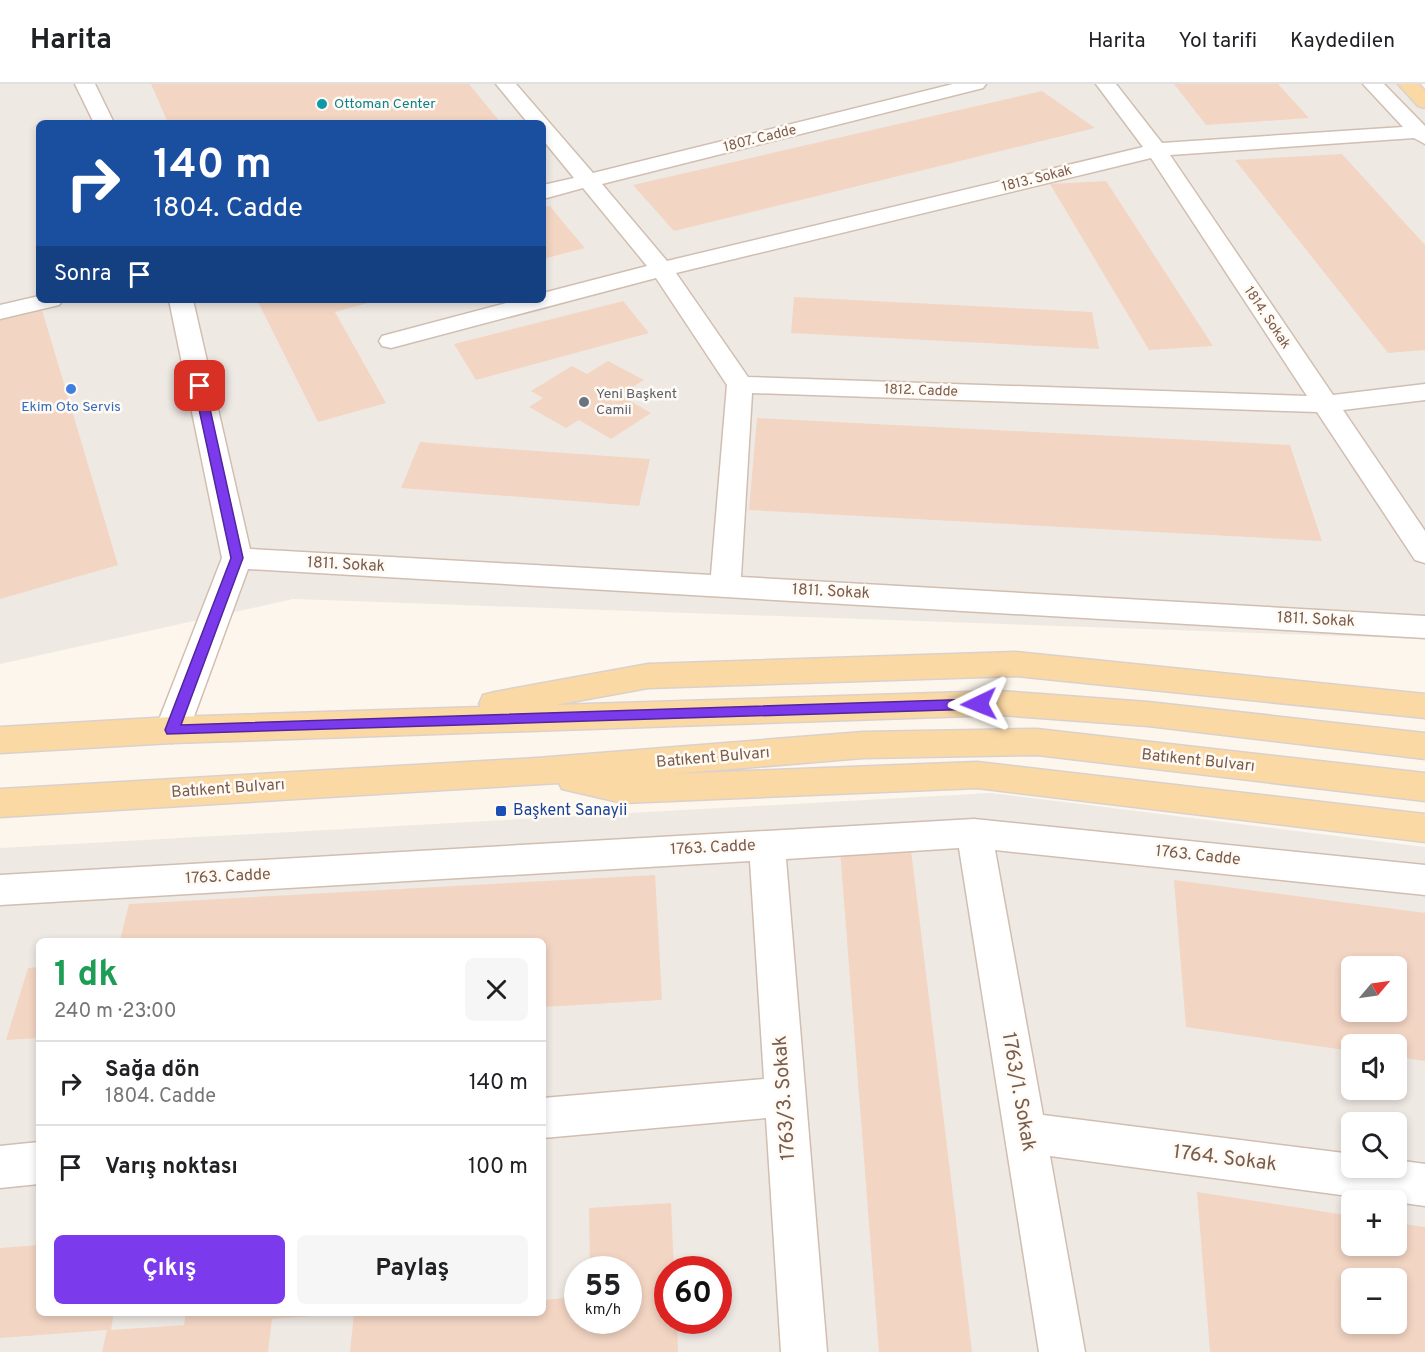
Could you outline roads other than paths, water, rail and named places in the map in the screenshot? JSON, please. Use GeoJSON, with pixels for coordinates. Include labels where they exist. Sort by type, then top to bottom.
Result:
{"type":"FeatureCollection","features":[{"type":"Feature","properties":{"kind":"main road"},"geometry":{"type":"LineString","coordinates":[[1408,84],[1425,102]]}},
{"type":"Feature","properties":{"kind":"main road"},"geometry":{"type":"LineString","coordinates":[[393,723],[648,676],[981,664],[1015,664],[1425,706]]}},
{"type":"Feature","properties":{"kind":"main road"},"geometry":{"type":"LineString","coordinates":[[0,740],[172,730],[1000,703],[1148,714],[1425,746]]}},
{"type":"Feature","properties":{"kind":"main road","name":"Batıkent Bulvarı"},"geometry":{"type":"LineString","coordinates":[[0,802],[537,771],[863,745],[1037,742],[1425,787]]}},
{"type":"Feature","properties":{"kind":"main road"},"geometry":{"type":"LineString","coordinates":[[537,771],[623,789],[977,775],[1425,828]]}},
{"type":"Feature","properties":{"kind":"street"},"geometry":{"type":"LineString","coordinates":[[86,84],[103,120]]}},
{"type":"Feature","properties":{"kind":"street"},"geometry":{"type":"LineString","coordinates":[[506,84],[536,120]]}},
{"type":"Feature","properties":{"kind":"street","name":"1807. Cadde"},"geometry":{"type":"LineString","coordinates":[[546,191],[976,84]]}},
{"type":"Feature","properties":{"kind":"street","name":"1814. Sokak"},"geometry":{"type":"LineString","coordinates":[[1106,84],[1156,150],[1425,553]]}},
{"type":"Feature","properties":{"kind":"street"},"geometry":{"type":"LineString","coordinates":[[1373,84],[1422,135]]}},
{"type":"Feature","properties":{"kind":"street"},"geometry":{"type":"LineString","coordinates":[[546,131],[662,269],[740,385],[725,586]]}},
{"type":"Feature","properties":{"kind":"street","name":"1813. Sokak"},"geometry":{"type":"LineString","coordinates":[[546,300],[662,269],[1156,150],[1422,135]]}},
{"type":"Feature","properties":{"kind":"street"},"geometry":{"type":"LineString","coordinates":[[0,312],[38,303]]}},
{"type":"Feature","properties":{"kind":"street"},"geometry":{"type":"LineString","coordinates":[[172,730],[237,558],[182,303]]}},
{"type":"Feature","properties":{"kind":"street","name":"1813. Sokak"},"geometry":{"type":"LineString","coordinates":[[391,341],[534,303]]}},
{"type":"Feature","properties":{"kind":"street","name":"1812. Cadde"},"geometry":{"type":"LineString","coordinates":[[740,385],[1324,404],[1425,392]]}},
{"type":"Feature","properties":{"kind":"street","name":"1811. Sokak"},"geometry":{"type":"LineString","coordinates":[[237,558],[1425,627]]}},
{"type":"Feature","properties":{"kind":"street","name":"1763. Cadde"},"geometry":{"type":"LineString","coordinates":[[0,890],[974,832],[1425,880]]}},
{"type":"Feature","properties":{"kind":"street","name":"1763/1. Sokak"},"geometry":{"type":"LineString","coordinates":[[974,832],[1062,1352]]}},
{"type":"Feature","properties":{"kind":"street","name":"1763/3. Sokak"},"geometry":{"type":"LineString","coordinates":[[767,845],[804,1352]]}},
{"type":"Feature","properties":{"kind":"street"},"geometry":{"type":"LineString","coordinates":[[546,1119],[785,1097]]}},
{"type":"Feature","properties":{"kind":"street","name":"1764. Sokak"},"geometry":{"type":"LineString","coordinates":[[1025,1133],[1425,1185]]}},
{"type":"Feature","properties":{"kind":"street"},"geometry":{"type":"LineString","coordinates":[[0,1167],[36,1163]]}},
{"type":"Feature","properties":{"kind":"place","name":"Ottoman Center"},"geometry":{"type":"Point","coordinates":[322,104]}},
{"type":"Feature","properties":{"kind":"place","name":"Ekim Oto Servis"},"geometry":{"type":"Point","coordinates":[71,389]}},
{"type":"Feature","properties":{"kind":"place","name":"Yeni Başkent Camii"},"geometry":{"type":"Point","coordinates":[584,402]}},
{"type":"Feature","properties":{"kind":"place","name":"Başkent Sanayii"},"geometry":{"type":"Point","coordinates":[501,811]}}]}
